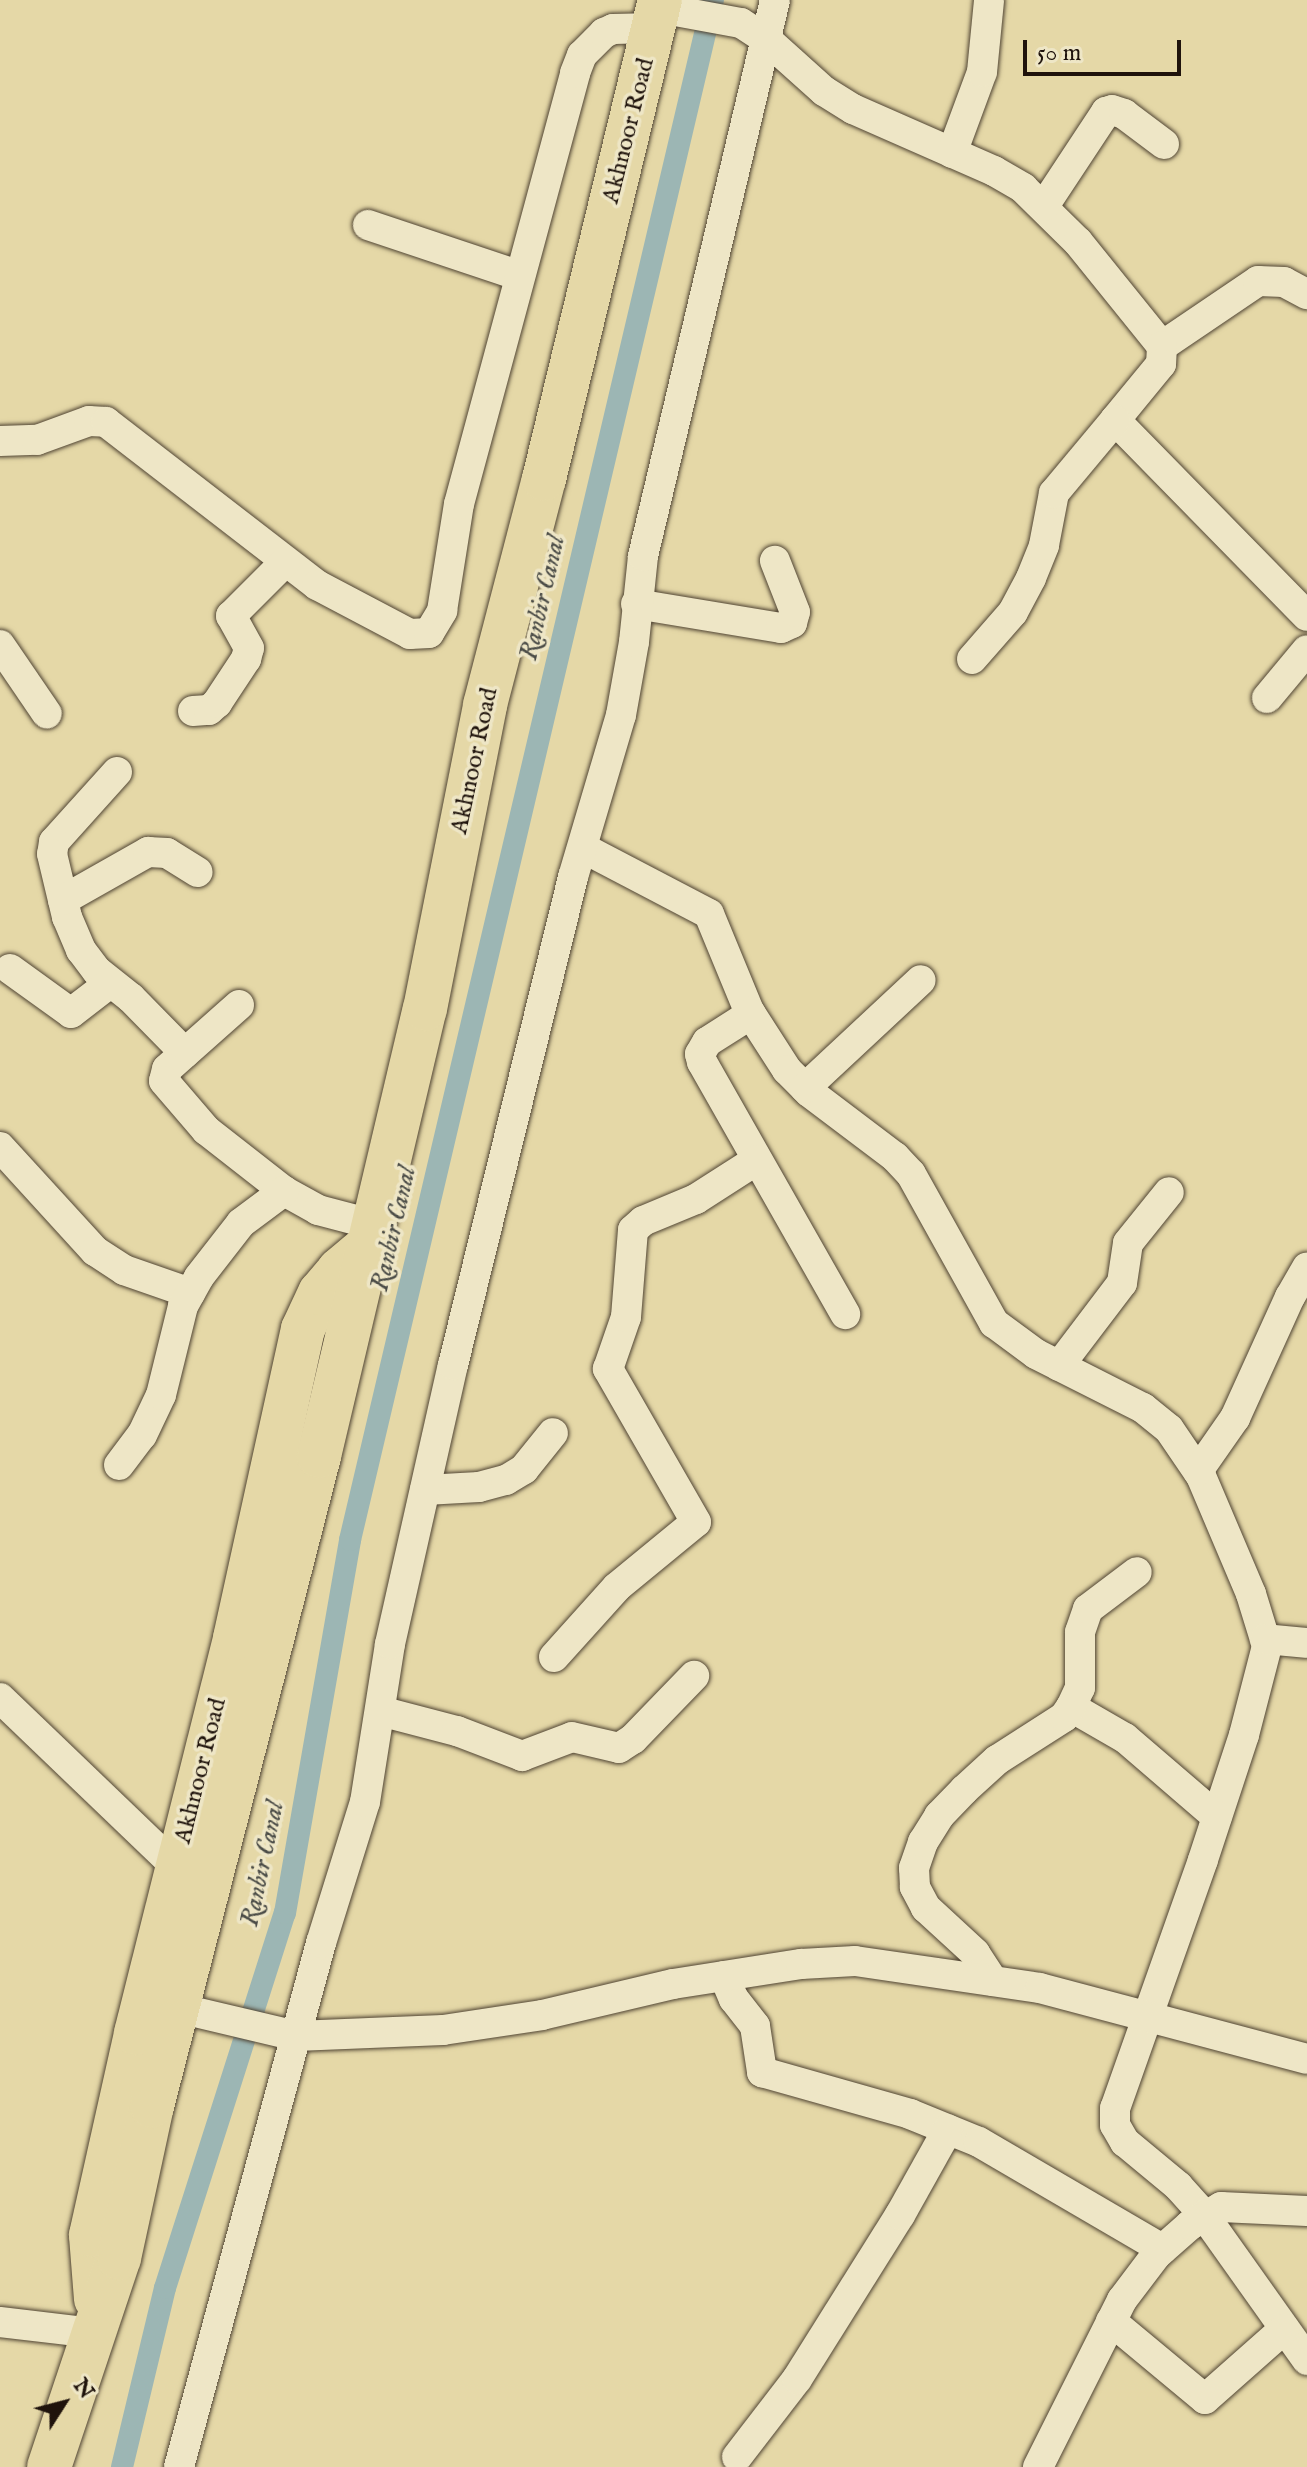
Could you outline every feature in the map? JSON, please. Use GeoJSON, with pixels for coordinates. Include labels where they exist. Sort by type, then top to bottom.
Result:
{"type":"FeatureCollection","features":[{"type":"Feature","properties":{"kind":"highway","name":"Akhnoor Road"},"geometry":{"type":"LineString","coordinates":[[49,2467],[119,2258],[178,2008],[372,1234],[425,1009],[485,705],[666,12]]}},
{"type":"Feature","properties":{"kind":"highway","name":"Akhnoor Road"},"geometry":{"type":"LineString","coordinates":[[96,2328],[91,2235],[177,1868],[235,1638],[303,1329],[320,1293],[372,1234]]}},
{"type":"Feature","properties":{"kind":"street"},"geometry":{"type":"LineString","coordinates":[[179,2467],[296,2036],[365,1802],[390,1644],[425,1490],[583,848],[629,680],[636,604],[660,479],[754,31],[775,0]]}},
{"type":"Feature","properties":{"kind":"street"},"geometry":{"type":"LineString","coordinates":[[952,153],[982,72],[989,0]]}},
{"type":"Feature","properties":{"kind":"street"},"geometry":{"type":"LineString","coordinates":[[0,441],[97,421],[118,429],[270,577],[350,605],[410,634],[425,635],[434,628],[442,611],[459,504],[582,55],[604,33],[666,12],[754,31],[824,91],[853,109],[1004,176],[1044,206],[1162,346],[1161,364],[1054,493],[1044,545],[1031,578],[1013,612],[972,659]]}},
{"type":"Feature","properties":{"kind":"street"},"geometry":{"type":"LineString","coordinates":[[1044,206],[1106,112],[1112,110],[1124,114],[1164,144]]}},
{"type":"Feature","properties":{"kind":"street"},"geometry":{"type":"LineString","coordinates":[[368,225],[520,276]]}},
{"type":"Feature","properties":{"kind":"street"},"geometry":{"type":"LineString","coordinates":[[1162,346],[1258,281],[1284,282],[1307,294]]}},
{"type":"Feature","properties":{"kind":"street"},"geometry":{"type":"LineString","coordinates":[[1115,420],[1307,616]]}},
{"type":"Feature","properties":{"kind":"street"},"geometry":{"type":"LineString","coordinates":[[636,604],[781,628],[792,623],[795,612],[775,561]]}},
{"type":"Feature","properties":{"kind":"street"},"geometry":{"type":"LineString","coordinates":[[193,711],[209,710],[217,703],[246,659],[249,648],[231,618],[270,577]]}},
{"type":"Feature","properties":{"kind":"street"},"geometry":{"type":"LineString","coordinates":[[0,645],[47,714]]}},
{"type":"Feature","properties":{"kind":"street"},"geometry":{"type":"LineString","coordinates":[[1267,698],[1307,650]]}},
{"type":"Feature","properties":{"kind":"street"},"geometry":{"type":"LineString","coordinates":[[117,772],[54,842],[52,854],[63,900],[81,950],[110,983],[131,998],[185,1053]]}},
{"type":"Feature","properties":{"kind":"street"},"geometry":{"type":"LineString","coordinates":[[583,848],[705,909],[751,1014],[787,1070],[805,1088],[895,1157],[911,1174],[994,1323],[1023,1346],[1143,1408],[1169,1429],[1198,1471],[1251,1594],[1265,1639],[1264,1665],[1217,1817],[1115,2108],[1115,2125],[1125,2142],[1178,2186],[1204,2215],[1307,2360]]}},
{"type":"Feature","properties":{"kind":"street"},"geometry":{"type":"LineString","coordinates":[[63,900],[148,852],[167,853],[198,872]]}},
{"type":"Feature","properties":{"kind":"street"},"geometry":{"type":"LineString","coordinates":[[10,969],[71,1013],[110,983]]}},
{"type":"Feature","properties":{"kind":"street"},"geometry":{"type":"LineString","coordinates":[[805,1088],[921,980]]}},
{"type":"Feature","properties":{"kind":"street"},"geometry":{"type":"LineString","coordinates":[[239,1005],[164,1075],[175,1098],[206,1130],[284,1191],[372,1234]]}},
{"type":"Feature","properties":{"kind":"street"},"geometry":{"type":"LineString","coordinates":[[751,1014],[707,1042],[700,1054],[845,1314]]}},
{"type":"Feature","properties":{"kind":"street"},"geometry":{"type":"LineString","coordinates":[[0,1147],[95,1251],[124,1270],[190,1293]]}},
{"type":"Feature","properties":{"kind":"street"},"geometry":{"type":"LineString","coordinates":[[554,1657],[617,1587],[696,1522],[608,1369],[626,1317],[633,1230],[643,1221],[696,1199],[757,1160]]}},
{"type":"Feature","properties":{"kind":"street"},"geometry":{"type":"LineString","coordinates":[[119,1465],[142,1435],[161,1395],[175,1333],[190,1293],[241,1223],[284,1191]]}},
{"type":"Feature","properties":{"kind":"street"},"geometry":{"type":"LineString","coordinates":[[1059,1366],[1122,1283],[1128,1243],[1169,1192]]}},
{"type":"Feature","properties":{"kind":"street"},"geometry":{"type":"LineString","coordinates":[[1198,1471],[1222,1440],[1253,1385],[1290,1297],[1307,1268]]}},
{"type":"Feature","properties":{"kind":"street"},"geometry":{"type":"LineString","coordinates":[[425,1490],[479,1487],[506,1480],[524,1469],[553,1433]]}},
{"type":"Feature","properties":{"kind":"street"},"geometry":{"type":"LineString","coordinates":[[993,1981],[975,1953],[926,1908],[915,1887],[914,1868],[923,1842],[939,1816],[997,1760],[1064,1717],[1080,1688],[1080,1632],[1088,1609],[1137,1572]]}},
{"type":"Feature","properties":{"kind":"street"},"geometry":{"type":"LineString","coordinates":[[1265,1639],[1307,1643]]}},
{"type":"Feature","properties":{"kind":"street"},"geometry":{"type":"LineString","coordinates":[[380,1711],[457,1731],[522,1756],[572,1737],[619,1748],[633,1739],[694,1676]]}},
{"type":"Feature","properties":{"kind":"street"},"geometry":{"type":"LineString","coordinates":[[0,1698],[177,1868]]}},
{"type":"Feature","properties":{"kind":"street"},"geometry":{"type":"LineString","coordinates":[[1071,1707],[1125,1738],[1217,1817]]}},
{"type":"Feature","properties":{"kind":"street"},"geometry":{"type":"LineString","coordinates":[[178,2008],[258,2030],[296,2036],[443,2030],[542,2015],[673,1984],[855,1961],[1040,1988],[1307,2059]]}},
{"type":"Feature","properties":{"kind":"street"},"geometry":{"type":"LineString","coordinates":[[724,1976],[734,1999],[755,2026],[762,2072],[910,2114],[979,2142],[1162,2249]]}},
{"type":"Feature","properties":{"kind":"street"},"geometry":{"type":"LineString","coordinates":[[737,2457],[797,2379],[900,2215],[948,2129]]}},
{"type":"Feature","properties":{"kind":"street"},"geometry":{"type":"LineString","coordinates":[[1047,2464],[1122,2300],[1162,2249],[1204,2215],[1230,2206],[1307,2211]]}},
{"type":"Feature","properties":{"kind":"street"},"geometry":{"type":"LineString","coordinates":[[1111,2321],[1205,2399],[1284,2329]]}},
{"type":"Feature","properties":{"kind":"street"},"geometry":{"type":"LineString","coordinates":[[0,2322],[96,2328]]}},
{"type":"Feature","properties":{"kind":"waterway","name":"Ranbir Canal"},"geometry":{"type":"LineString","coordinates":[[122,2467],[165,2288],[285,1913],[350,1540],[713,0]]}}]}
